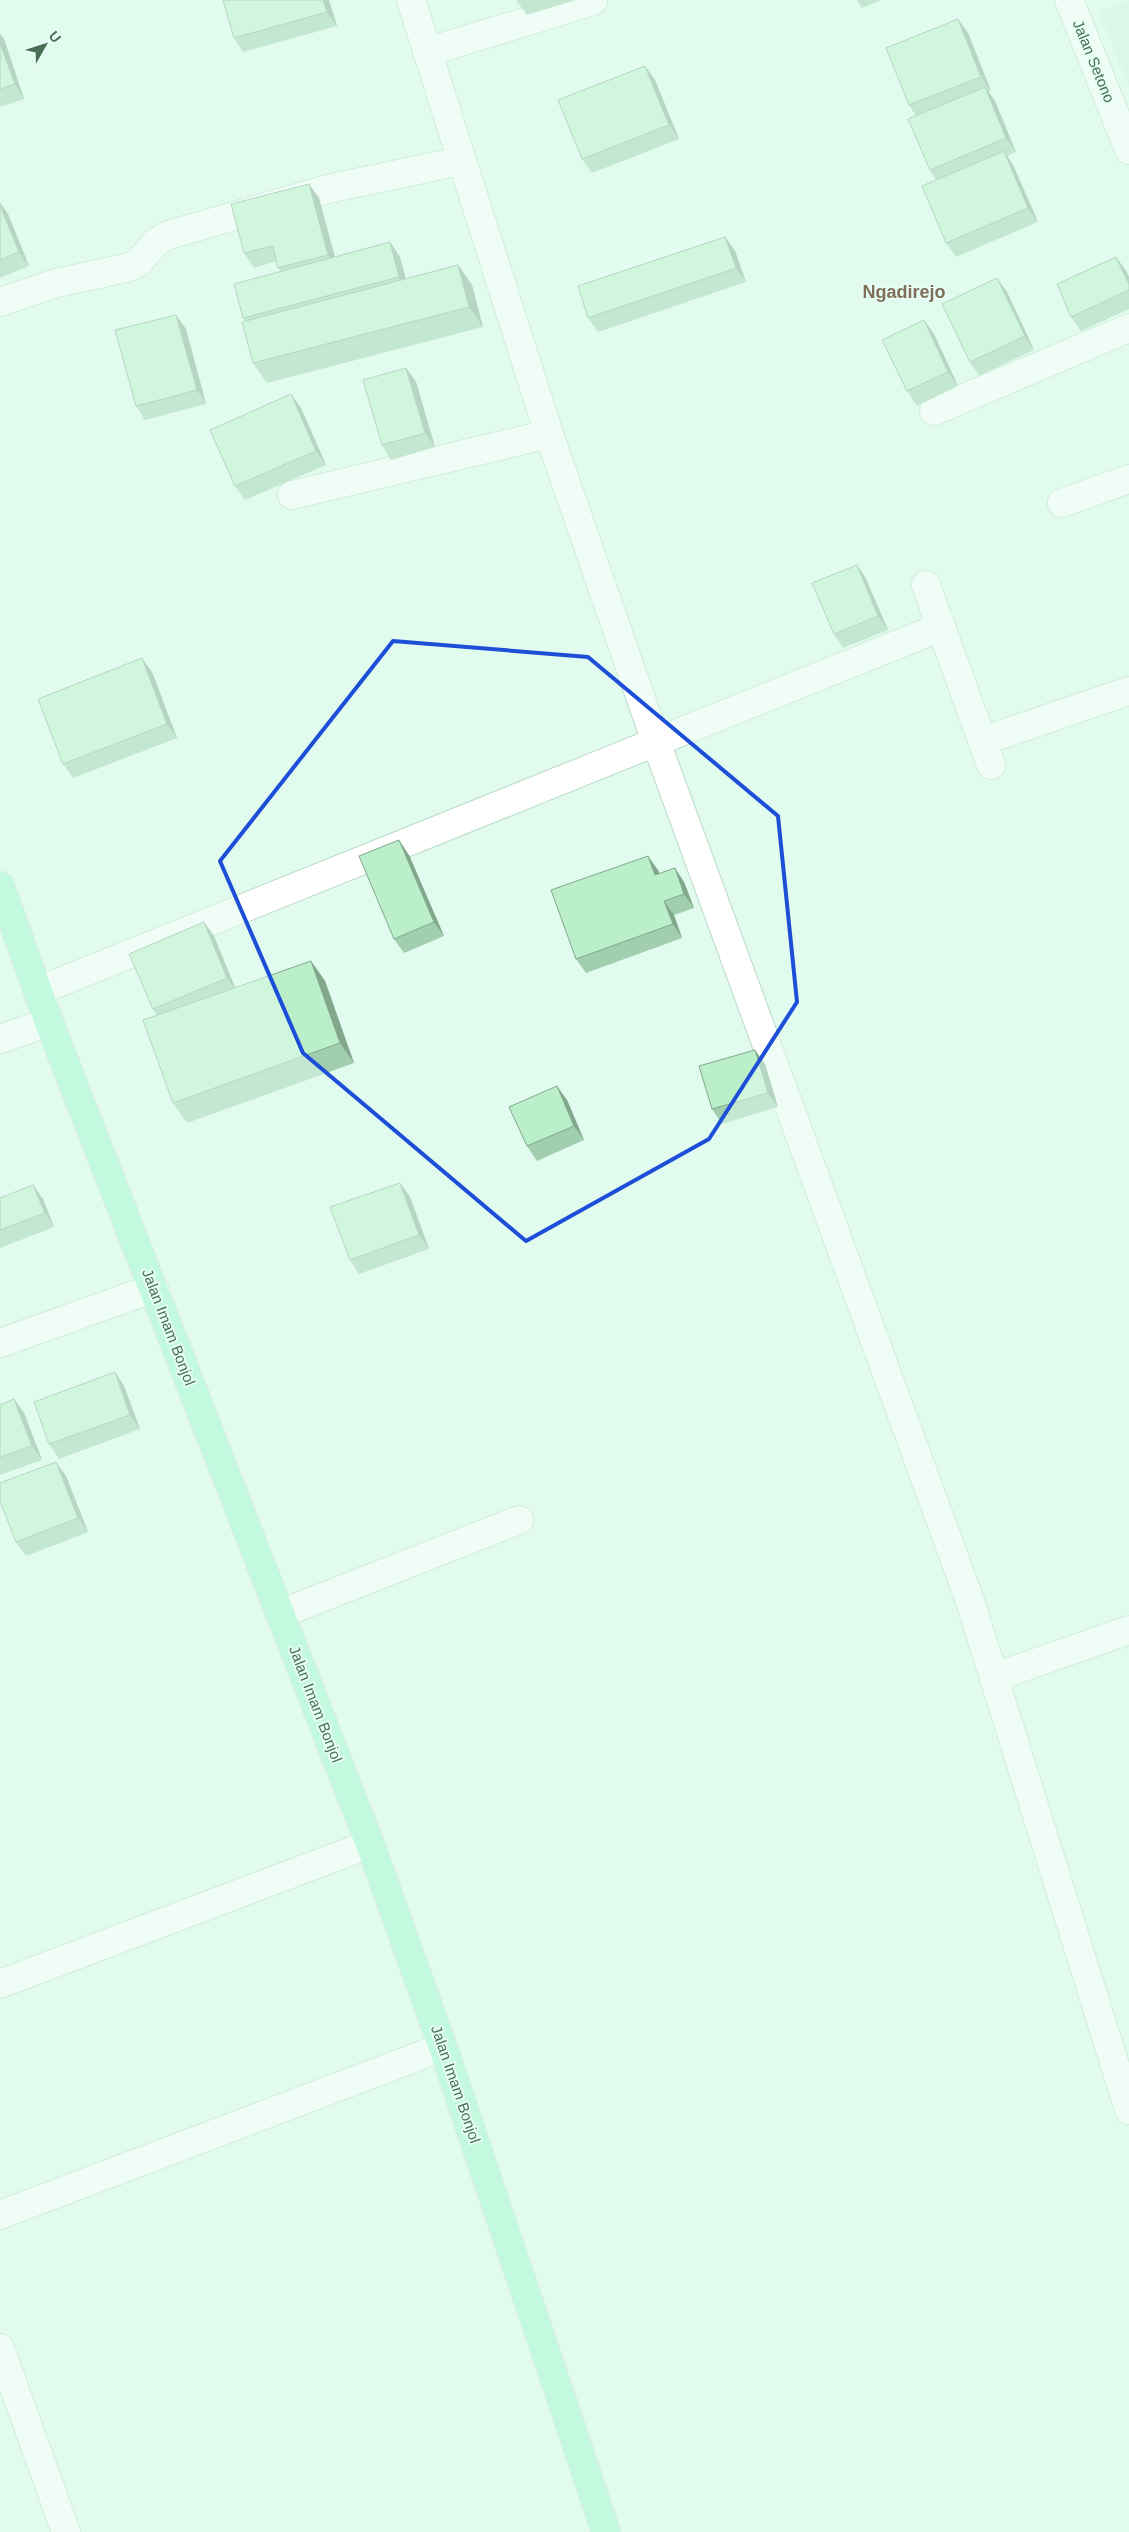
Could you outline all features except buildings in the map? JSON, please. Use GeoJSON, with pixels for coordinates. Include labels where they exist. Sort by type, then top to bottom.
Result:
{"type":"FeatureCollection","features":[{"type":"Feature","properties":{"kind":"main road","name":"Jalan Imam Bonjol"},"geometry":{"type":"LineString","coordinates":[[0,886],[49,1022],[370,1844],[443,2047],[606,2532]]}},
{"type":"Feature","properties":{"kind":"street"},"geometry":{"type":"LineString","coordinates":[[410,0],[549,434],[656,742],[967,1592],[1129,2110]]}},
{"type":"Feature","properties":{"kind":"street","name":"Jalan Setono"},"geometry":{"type":"LineString","coordinates":[[1070,0],[1129,150]]}},
{"type":"Feature","properties":{"kind":"street"},"geometry":{"type":"LineString","coordinates":[[427,52],[593,1]]}},
{"type":"Feature","properties":{"kind":"street"},"geometry":{"type":"LineString","coordinates":[[0,302],[53,284],[130,267],[140,261],[155,243],[168,234],[328,189],[460,161]]}},
{"type":"Feature","properties":{"kind":"street"},"geometry":{"type":"LineString","coordinates":[[934,411],[1129,328]]}},
{"type":"Feature","properties":{"kind":"street"},"geometry":{"type":"LineString","coordinates":[[292,495],[549,434]]}},
{"type":"Feature","properties":{"kind":"street"},"geometry":{"type":"LineString","coordinates":[[1062,502],[1129,479]]}},
{"type":"Feature","properties":{"kind":"street"},"geometry":{"type":"LineString","coordinates":[[926,585],[986,753],[1129,690]]}},
{"type":"Feature","properties":{"kind":"street"},"geometry":{"type":"LineString","coordinates":[[38,991],[941,627]]}},
{"type":"Feature","properties":{"kind":"street"},"geometry":{"type":"LineString","coordinates":[[0,1039],[49,1022]]}},
{"type":"Feature","properties":{"kind":"street"},"geometry":{"type":"LineString","coordinates":[[0,1343],[154,1288]]}},
{"type":"Feature","properties":{"kind":"street"},"geometry":{"type":"LineString","coordinates":[[280,1614],[518,1520]]}},
{"type":"Feature","properties":{"kind":"street"},"geometry":{"type":"LineString","coordinates":[[995,1677],[1129,1630]]}},
{"type":"Feature","properties":{"kind":"street"},"geometry":{"type":"LineString","coordinates":[[0,1984],[370,1844]]}},
{"type":"Feature","properties":{"kind":"street"},"geometry":{"type":"LineString","coordinates":[[0,2215],[443,2047]]}},
{"type":"Feature","properties":{"kind":"street"},"geometry":{"type":"LineString","coordinates":[[0,2348],[66,2532]]}},
{"type":"Feature","properties":{"kind":"highlighted area"},"geometry":{"type":"Polygon","coordinates":[[[393,641],[588,657],[778,816],[797,1002],[709,1139],[526,1241],[303,1053],[220,861],[393,641]]]}},
{"type":"Feature","properties":{"kind":"shaded area"},"geometry":{"type":"Polygon","coordinates":[[[1129,0],[1129,88],[1099,11],[1129,0]]]}},
{"type":"Feature","properties":{"kind":"district","name":"Ngadirejo"},"geometry":{"type":"Point","coordinates":[904,292]}}]}
